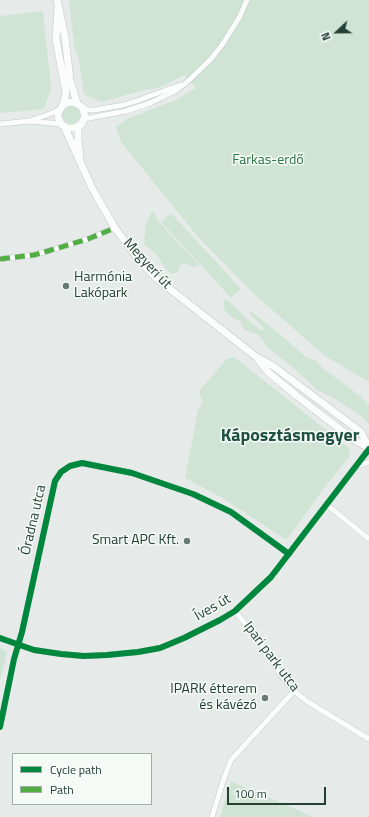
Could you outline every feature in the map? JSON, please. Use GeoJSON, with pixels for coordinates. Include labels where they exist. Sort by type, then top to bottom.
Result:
{"type":"FeatureCollection","features":[{"type":"Feature","properties":{"kind":"main road","name":"Megyeri út"},"geometry":{"type":"LineString","coordinates":[[57,0],[65,37],[70,80],[84,113],[84,119]]}},
{"type":"Feature","properties":{"kind":"main road","name":"Megyeri út"},"geometry":{"type":"LineString","coordinates":[[58,8],[56,39],[59,62],[66,93],[58,117],[92,188],[115,228],[139,260],[156,278],[255,356],[273,366],[361,432],[369,448]]}},
{"type":"Feature","properties":{"kind":"main road"},"geometry":{"type":"LineString","coordinates":[[61,107],[70,102],[80,105]]}},
{"type":"Feature","properties":{"kind":"main road"},"geometry":{"type":"LineString","coordinates":[[62,125],[71,129],[78,127],[84,119]]}},
{"type":"Feature","properties":{"kind":"main road","name":"Megyeri út"},"geometry":{"type":"LineString","coordinates":[[78,127],[78,140],[82,166]]}},
{"type":"Feature","properties":{"kind":"main road","name":"Megyeri út"},"geometry":{"type":"LineString","coordinates":[[255,356],[268,372],[297,396],[354,440],[369,448]]}},
{"type":"Feature","properties":{"kind":"street"},"geometry":{"type":"LineString","coordinates":[[84,119],[126,111],[148,104],[175,91],[187,82],[210,60],[222,45],[239,18],[247,0]]}},
{"type":"Feature","properties":{"kind":"street"},"geometry":{"type":"LineString","coordinates":[[80,105],[87,110],[94,110],[124,105],[187,82]]}},
{"type":"Feature","properties":{"kind":"street"},"geometry":{"type":"LineString","coordinates":[[0,124],[30,121],[48,115],[61,107]]}},
{"type":"Feature","properties":{"kind":"street"},"geometry":{"type":"LineString","coordinates":[[30,121],[62,125]]}},
{"type":"Feature","properties":{"kind":"street"},"geometry":{"type":"LineString","coordinates":[[0,259],[34,255],[88,239],[115,228]]}},
{"type":"Feature","properties":{"kind":"street","name":"Íves út"},"geometry":{"type":"LineString","coordinates":[[0,638],[34,650],[84,656],[138,652],[160,648],[184,638],[235,611],[271,577],[369,448]]}},
{"type":"Feature","properties":{"kind":"street"},"geometry":{"type":"LineString","coordinates":[[354,467],[369,462]]}},
{"type":"Feature","properties":{"kind":"street","name":"Óradna utca"},"geometry":{"type":"LineString","coordinates":[[0,727],[55,481],[61,472],[70,466],[82,463],[132,474],[193,494],[232,512],[289,554]]}},
{"type":"Feature","properties":{"kind":"street"},"geometry":{"type":"LineString","coordinates":[[326,504],[369,539]]}},
{"type":"Feature","properties":{"kind":"street","name":"Ipari park utca"},"geometry":{"type":"LineString","coordinates":[[235,611],[269,654],[280,674],[294,691],[308,702],[369,739]]}},
{"type":"Feature","properties":{"kind":"street"},"geometry":{"type":"LineString","coordinates":[[212,817],[224,778],[232,760],[294,691]]}},
{"type":"Feature","properties":{"kind":"green space","name":"Farkas-erdő"},"geometry":{"type":"Polygon","coordinates":[[[69,0],[369,0],[369,382],[325,356],[254,294],[198,237],[121,142],[116,127],[129,118],[176,100],[196,88],[184,75],[151,90],[148,89],[101,102],[84,94],[79,60],[74,46],[69,0]]]}},
{"type":"Feature","properties":{"kind":"green space"},"geometry":{"type":"Polygon","coordinates":[[[43,11],[51,88],[44,109],[0,113],[0,16],[43,11]]]}},
{"type":"Feature","properties":{"kind":"green space"},"geometry":{"type":"Polygon","coordinates":[[[71,106],[77,109],[80,115],[77,121],[71,124],[65,121],[62,115],[65,109],[71,106]]]}},
{"type":"Feature","properties":{"kind":"green space"},"geometry":{"type":"Polygon","coordinates":[[[154,211],[157,220],[199,265],[192,267],[186,263],[180,266],[178,272],[172,274],[164,267],[157,255],[144,244],[146,223],[151,213],[154,211]]]}},
{"type":"Feature","properties":{"kind":"green space"},"geometry":{"type":"Polygon","coordinates":[[[171,213],[241,289],[231,298],[161,222],[171,213]]]}},
{"type":"Feature","properties":{"kind":"green space"},"geometry":{"type":"Polygon","coordinates":[[[226,298],[248,320],[262,331],[264,328],[249,313],[251,311],[306,357],[315,360],[325,370],[359,395],[369,405],[369,425],[365,419],[352,410],[332,397],[318,391],[297,371],[267,347],[259,335],[244,330],[241,322],[231,317],[225,311],[223,303],[226,298]]]}},
{"type":"Feature","properties":{"kind":"green space"},"geometry":{"type":"Polygon","coordinates":[[[234,357],[349,448],[350,451],[349,457],[321,492],[288,538],[285,539],[224,499],[185,478],[198,409],[203,403],[199,391],[227,359],[234,357]]]}},
{"type":"Feature","properties":{"kind":"green space"},"geometry":{"type":"Polygon","coordinates":[[[0,647],[7,652],[0,681],[0,647]]]}},
{"type":"Feature","properties":{"kind":"green space"},"geometry":{"type":"Polygon","coordinates":[[[231,781],[300,811],[312,817],[220,817],[231,781]]]}},
{"type":"Feature","properties":{"kind":"marked path"},"geometry":{"type":"LineString","coordinates":[[0,259],[34,255],[88,239],[115,228]]}},
{"type":"Feature","properties":{"kind":"cycle path"},"geometry":{"type":"LineString","coordinates":[[0,638],[34,650],[84,656],[107,655],[160,648],[220,620],[235,611],[271,577],[369,449]]}},
{"type":"Feature","properties":{"kind":"cycle path"},"geometry":{"type":"LineString","coordinates":[[0,727],[55,481],[61,472],[70,466],[82,463],[132,473],[193,494],[231,512],[289,554]]}},
{"type":"Feature","properties":{"kind":"place","name":"Harmónia Lakópark"},"geometry":{"type":"Point","coordinates":[66,286]}},
{"type":"Feature","properties":{"kind":"place","name":"Smart APC Kft."},"geometry":{"type":"Point","coordinates":[187,541]}},
{"type":"Feature","properties":{"kind":"place","name":"IPARK étterem és kávézó"},"geometry":{"type":"Point","coordinates":[265,698]}},
{"type":"Feature","properties":{"kind":"district","name":"Káposztásmegyer"},"geometry":{"type":"Point","coordinates":[290,437]}}]}
